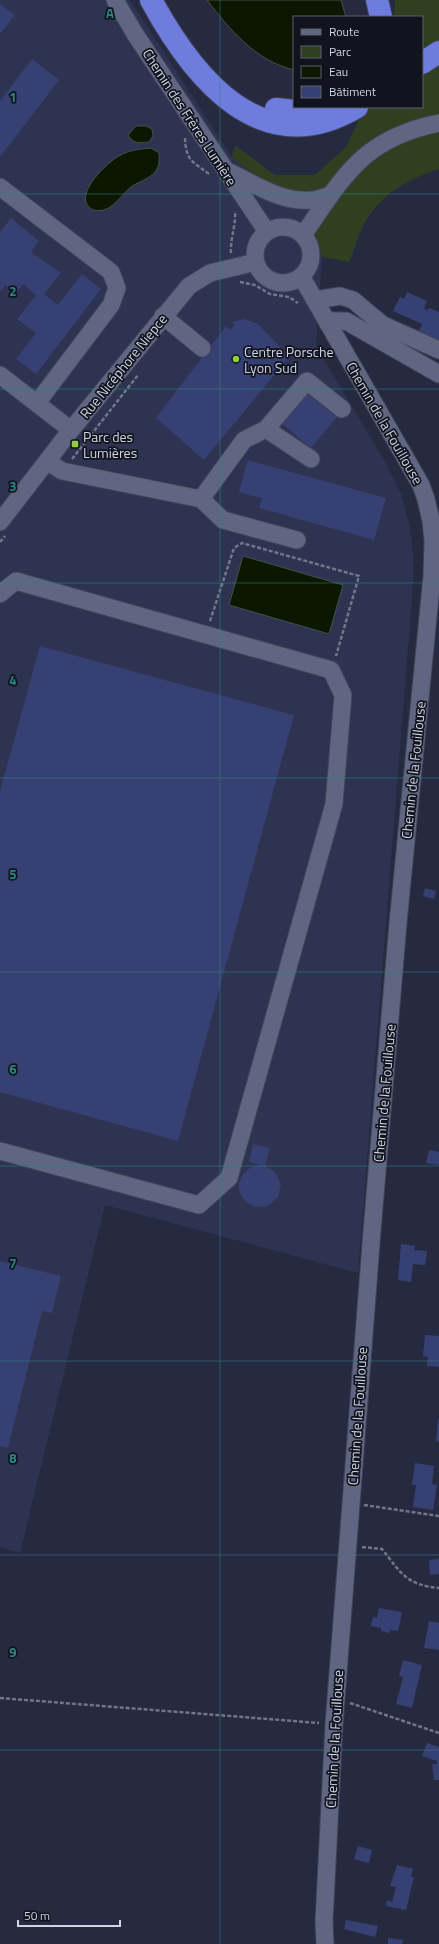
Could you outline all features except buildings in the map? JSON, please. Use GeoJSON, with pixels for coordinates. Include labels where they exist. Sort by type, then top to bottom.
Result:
{"type":"FeatureCollection","features":[{"type":"Feature","properties":{"kind":"highway"},"geometry":{"type":"LineString","coordinates":[[151,0],[171,35],[197,69],[222,95],[255,117],[276,124],[308,125],[337,117],[355,108]]}},
{"type":"Feature","properties":{"kind":"highway"},"geometry":{"type":"LineString","coordinates":[[162,0],[175,23],[198,54],[216,75],[238,93],[258,104],[276,109],[294,111],[314,108]]}},
{"type":"Feature","properties":{"kind":"highway"},"geometry":{"type":"LineString","coordinates":[[377,0],[381,16]]}},
{"type":"Feature","properties":{"kind":"highway"},"geometry":{"type":"LineString","coordinates":[[423,63],[439,52]]}},
{"type":"Feature","properties":{"kind":"street","name":"Chemin des Frères Lumière"},"geometry":{"type":"LineString","coordinates":[[115,0],[220,174],[267,232]]}},
{"type":"Feature","properties":{"kind":"street"},"geometry":{"type":"LineString","coordinates":[[304,235],[330,195],[363,157],[377,147],[406,131],[439,123]]}},
{"type":"Feature","properties":{"kind":"street"},"geometry":{"type":"LineString","coordinates":[[220,174],[279,196],[312,200],[330,195]]}},
{"type":"Feature","properties":{"kind":"street"},"geometry":{"type":"LineString","coordinates":[[0,186],[111,272],[116,288],[111,305],[37,403]]}},
{"type":"Feature","properties":{"kind":"street"},"geometry":{"type":"LineString","coordinates":[[286,227],[304,235],[311,252],[307,269],[301,276],[291,281],[280,282],[270,279],[261,272],[256,262],[255,253],[261,238],[267,232],[276,228],[286,227]]}},
{"type":"Feature","properties":{"kind":"street","name":"Rue Nicéphore Niepce"},"geometry":{"type":"LineString","coordinates":[[5,526],[47,461],[163,316],[189,286],[210,273],[234,266],[256,262]]}},
{"type":"Feature","properties":{"kind":"street","name":"Chemin de la Fouillouse"},"geometry":{"type":"LineString","coordinates":[[301,276],[308,304],[328,324],[421,485],[426,499],[433,541],[432,576],[397,937],[351,1503],[334,1724],[324,1922],[325,1944]]}},
{"type":"Feature","properties":{"kind":"street"},"geometry":{"type":"LineString","coordinates":[[308,304],[340,296],[353,300],[383,325],[439,350]]}},
{"type":"Feature","properties":{"kind":"street"},"geometry":{"type":"LineString","coordinates":[[163,316],[202,348]]}},
{"type":"Feature","properties":{"kind":"street"},"geometry":{"type":"LineString","coordinates":[[328,324],[334,321],[346,321],[439,374]]}},
{"type":"Feature","properties":{"kind":"street"},"geometry":{"type":"LineString","coordinates":[[0,375],[72,430]]}},
{"type":"Feature","properties":{"kind":"street"},"geometry":{"type":"LineString","coordinates":[[201,499],[244,440],[266,429],[307,381],[342,409]]}},
{"type":"Feature","properties":{"kind":"street"},"geometry":{"type":"LineString","coordinates":[[266,429],[311,459]]}},
{"type":"Feature","properties":{"kind":"street"},"geometry":{"type":"LineString","coordinates":[[47,461],[62,471],[201,499],[223,520],[297,540]]}},
{"type":"Feature","properties":{"kind":"street"},"geometry":{"type":"LineString","coordinates":[[0,594],[16,581],[332,670],[343,695],[334,804],[229,1178],[199,1205],[0,1151]]}},
{"type":"Feature","properties":{"kind":"path"},"geometry":{"type":"LineString","coordinates":[[185,135],[186,152],[189,158],[220,174]]}},
{"type":"Feature","properties":{"kind":"path"},"geometry":{"type":"LineString","coordinates":[[234,209],[236,220],[231,246],[237,281],[255,285],[270,294],[289,297],[298,302],[308,304]]}},
{"type":"Feature","properties":{"kind":"path"},"geometry":{"type":"LineString","coordinates":[[62,471],[142,369]]}},
{"type":"Feature","properties":{"kind":"path"},"geometry":{"type":"LineString","coordinates":[[0,542],[5,526]]}},
{"type":"Feature","properties":{"kind":"path"},"geometry":{"type":"LineString","coordinates":[[206,634],[234,548],[242,543],[359,576],[332,670]]}},
{"type":"Feature","properties":{"kind":"path"},"geometry":{"type":"LineString","coordinates":[[351,1503],[439,1516]]}},
{"type":"Feature","properties":{"kind":"path"},"geometry":{"type":"LineString","coordinates":[[348,1546],[382,1549],[404,1577],[422,1586],[439,1588]]}},
{"type":"Feature","properties":{"kind":"path"},"geometry":{"type":"LineString","coordinates":[[0,1698],[334,1724]]}},
{"type":"Feature","properties":{"kind":"path"},"geometry":{"type":"LineString","coordinates":[[336,1698],[439,1733]]}},
{"type":"Feature","properties":{"kind":"shaded area","name":"Parc des Lumières"},"geometry":{"type":"Polygon","coordinates":[[[0,0],[130,0],[232,157],[266,185],[304,197],[322,257],[316,346],[386,463],[401,494],[409,523],[413,553],[413,586],[358,1273],[105,1205],[20,1553],[0,1547],[0,0]]]}},
{"type":"Feature","properties":{"kind":"green space"},"geometry":{"type":"Polygon","coordinates":[[[395,0],[439,0],[439,169],[418,177],[398,188],[389,194],[373,210],[359,234],[349,262],[322,257],[304,197],[266,185],[232,157],[235,145],[275,175],[315,175],[346,147],[365,108],[423,108],[423,16],[394,16],[395,0]]]}},
{"type":"Feature","properties":{"kind":"water"},"geometry":{"type":"Polygon","coordinates":[[[207,0],[341,0],[346,16],[293,16],[293,70],[280,66],[256,52],[225,22],[207,0]]]}},
{"type":"Feature","properties":{"kind":"water"},"geometry":{"type":"Polygon","coordinates":[[[136,126],[146,126],[152,129],[153,136],[149,142],[137,142],[130,138],[128,135],[136,126]]]}},
{"type":"Feature","properties":{"kind":"water"},"geometry":{"type":"Polygon","coordinates":[[[151,148],[159,153],[158,166],[154,174],[126,191],[109,208],[98,211],[90,208],[86,202],[86,195],[89,187],[107,165],[114,159],[127,152],[151,148]]]}},
{"type":"Feature","properties":{"kind":"water"},"geometry":{"type":"Polygon","coordinates":[[[243,556],[343,585],[329,634],[229,605],[243,556]]]}},
{"type":"Feature","properties":{"kind":"place","name":"Centre Porsche Lyon Sud"},"geometry":{"type":"Point","coordinates":[236,359]}},
{"type":"Feature","properties":{"kind":"place","name":"Parc des Lumières"},"geometry":{"type":"Point","coordinates":[75,444]}}]}
